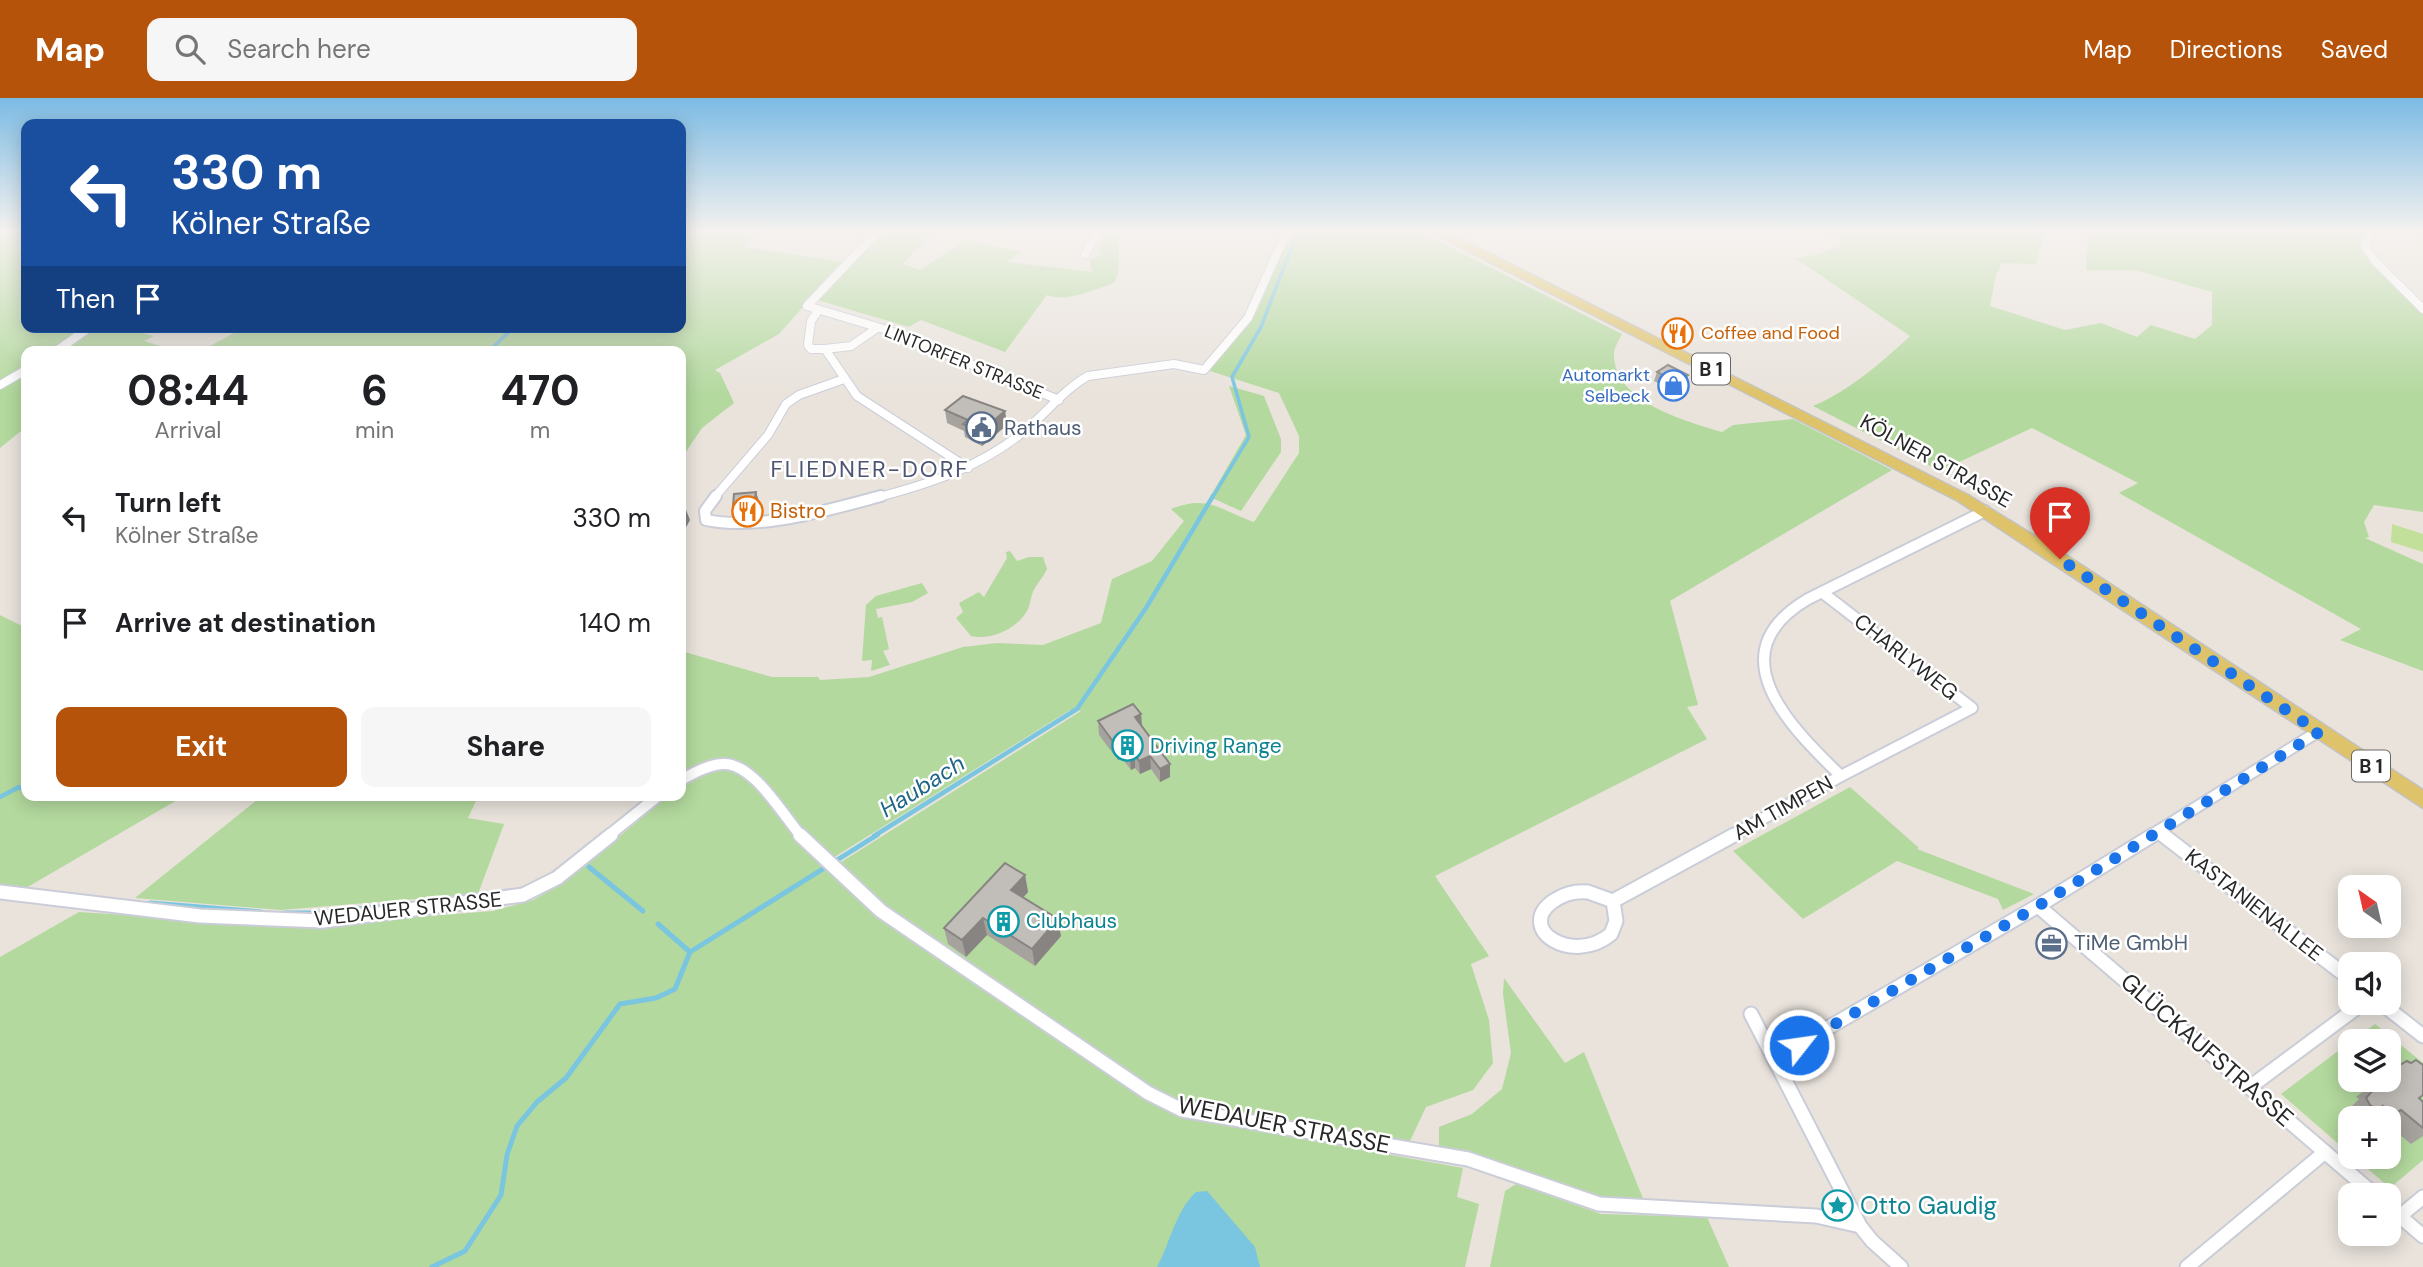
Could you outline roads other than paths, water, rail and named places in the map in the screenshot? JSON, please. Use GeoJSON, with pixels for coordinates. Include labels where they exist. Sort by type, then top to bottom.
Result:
{"type":"FeatureCollection","features":[{"type":"Feature","properties":{"kind":"main road","name":"KÖLNER STRASSE"},"geometry":{"type":"LineString","coordinates":[[1543,286],[1896,463],[1985,511],[2423,800]]}},
{"type":"Feature","properties":{"kind":"street"},"geometry":{"type":"LineString","coordinates":[[826,286],[807,306],[818,311],[811,321],[808,345],[811,349],[851,346],[877,328]]}},
{"type":"Feature","properties":{"kind":"street"},"geometry":{"type":"LineString","coordinates":[[844,379],[799,395],[786,404],[768,435],[726,481],[705,511],[706,520],[720,524],[847,505],[914,488],[968,468],[1014,441],[1077,382],[1104,373],[1174,363],[1204,370],[1248,318],[1263,286]]}},
{"type":"Feature","properties":{"kind":"street"},"geometry":{"type":"LineString","coordinates":[[2400,286],[2423,309]]}},
{"type":"Feature","properties":{"kind":"street","name":"LINTORFER STRASSE"},"geometry":{"type":"LineString","coordinates":[[818,311],[877,328],[1059,400]]}},
{"type":"Feature","properties":{"kind":"street"},"geometry":{"type":"LineString","coordinates":[[63,346],[82,333]]}},
{"type":"Feature","properties":{"kind":"street"},"geometry":{"type":"LineString","coordinates":[[825,349],[844,379],[864,402],[968,468]]}},
{"type":"Feature","properties":{"kind":"street"},"geometry":{"type":"LineString","coordinates":[[0,385],[21,373]]}},
{"type":"Feature","properties":{"kind":"street","name":"AM TIMPEN"},"geometry":{"type":"LineString","coordinates":[[1613,901],[1842,776],[1800,737],[1783,717],[1773,698],[1764,664],[1768,638],[1785,614],[1864,573],[1875,564],[1985,511]]}},
{"type":"Feature","properties":{"kind":"street","name":"CHARLYWEG"},"geometry":{"type":"LineString","coordinates":[[1823,593],[1972,708],[1842,776]]}},
{"type":"Feature","properties":{"kind":"street"},"geometry":{"type":"LineString","coordinates":[[1776,1058],[2038,906],[2319,732]]}},
{"type":"Feature","properties":{"kind":"street","name":"WEDAUER STRASSE"},"geometry":{"type":"LineString","coordinates":[[686,778],[711,766],[734,764],[748,769],[790,825],[827,863],[881,911],[1148,1093],[1182,1110],[1468,1159],[1599,1204],[1816,1216],[1860,1226]]}},
{"type":"Feature","properties":{"kind":"street","name":"WEDAUER STRASSE"},"geometry":{"type":"LineString","coordinates":[[0,892],[200,916],[323,921],[481,902],[523,895],[557,878],[652,801]]}},
{"type":"Feature","properties":{"kind":"street","name":"KASTANIENALLEE"},"geometry":{"type":"LineString","coordinates":[[2158,831],[2338,970]]}},
{"type":"Feature","properties":{"kind":"street"},"geometry":{"type":"LineString","coordinates":[[1569,892],[1592,892],[1613,901],[1616,928],[1612,934],[1587,948],[1568,948],[1556,944],[1542,929],[1540,919],[1548,903],[1569,892]]}},
{"type":"Feature","properties":{"kind":"street","name":"GLÜCKAUFSTRASSE"},"geometry":{"type":"LineString","coordinates":[[2038,906],[2361,1183]]}},
{"type":"Feature","properties":{"kind":"street"},"geometry":{"type":"LineString","coordinates":[[1751,1014],[1776,1058],[1860,1226],[1900,1267]]}},
{"type":"Feature","properties":{"kind":"street"},"geometry":{"type":"LineString","coordinates":[[2250,1087],[2347,1015]]}},
{"type":"Feature","properties":{"kind":"street"},"geometry":{"type":"LineString","coordinates":[[2396,1015],[2423,1036]]}},
{"type":"Feature","properties":{"kind":"street"},"geometry":{"type":"LineString","coordinates":[[2186,1267],[2325,1152]]}},
{"type":"Feature","properties":{"kind":"street"},"geometry":{"type":"LineString","coordinates":[[2401,1209],[2423,1197]]}},
{"type":"Feature","properties":{"kind":"street"},"geometry":{"type":"LineString","coordinates":[[2401,1217],[2423,1236]]}},
{"type":"Feature","properties":{"kind":"water"},"geometry":{"type":"Polygon","coordinates":[[[1207,1191],[1255,1247],[1260,1267],[1157,1267],[1183,1208],[1196,1192],[1207,1191]]]}},
{"type":"Feature","properties":{"kind":"waterway","name":"Haubach"},"geometry":{"type":"LineString","coordinates":[[1212,498],[1249,437],[1232,377],[1261,327],[1277,286]]}},
{"type":"Feature","properties":{"kind":"waterway"},"geometry":{"type":"LineString","coordinates":[[494,346],[508,333]]}},
{"type":"Feature","properties":{"kind":"waterway","name":"Haubach"},"geometry":{"type":"LineString","coordinates":[[874,836],[1077,709],[1146,608],[1213,496]]}},
{"type":"Feature","properties":{"kind":"waterway"},"geometry":{"type":"LineString","coordinates":[[0,797],[21,788]]}},
{"type":"Feature","properties":{"kind":"waterway","name":"Haubach"},"geometry":{"type":"LineString","coordinates":[[690,952],[877,835]]}},
{"type":"Feature","properties":{"kind":"waterway"},"geometry":{"type":"LineString","coordinates":[[589,867],[643,911]]}},
{"type":"Feature","properties":{"kind":"waterway"},"geometry":{"type":"LineString","coordinates":[[150,903],[261,912]]}},
{"type":"Feature","properties":{"kind":"waterway"},"geometry":{"type":"LineString","coordinates":[[338,911],[379,907]]}},
{"type":"Feature","properties":{"kind":"waterway"},"geometry":{"type":"LineString","coordinates":[[284,913],[319,913]]}},
{"type":"Feature","properties":{"kind":"waterway"},"geometry":{"type":"LineString","coordinates":[[658,924],[690,952]]}},
{"type":"Feature","properties":{"kind":"waterway","name":"Haubach"},"geometry":{"type":"LineString","coordinates":[[432,1267],[465,1251],[501,1195],[507,1155],[517,1126],[537,1102],[566,1078],[620,1004],[656,998],[675,989],[690,952]]}},
{"type":"Feature","properties":{"kind":"place","name":"Coffee and Food"},"geometry":{"type":"Point","coordinates":[1678,333]}},
{"type":"Feature","properties":{"kind":"place","name":"Automarkt Selbeck"},"geometry":{"type":"Point","coordinates":[1673,385]}},
{"type":"Feature","properties":{"kind":"place","name":"Rathaus"},"geometry":{"type":"Point","coordinates":[981,428]}},
{"type":"Feature","properties":{"kind":"place","name":"Bistro"},"geometry":{"type":"Point","coordinates":[747,511]}},
{"type":"Feature","properties":{"kind":"place","name":"Driving Range"},"geometry":{"type":"Point","coordinates":[1127,746]}},
{"type":"Feature","properties":{"kind":"place","name":"Clubhaus"},"geometry":{"type":"Point","coordinates":[1003,921]}},
{"type":"Feature","properties":{"kind":"place","name":"TiMe GmbH"},"geometry":{"type":"Point","coordinates":[2051,943]}},
{"type":"Feature","properties":{"kind":"place","name":"Otto Gaudig"},"geometry":{"type":"Point","coordinates":[1837,1206]}},
{"type":"Feature","properties":{"kind":"district","name":"FLIEDNER-DORF"},"geometry":{"type":"Point","coordinates":[870,469]}}]}
